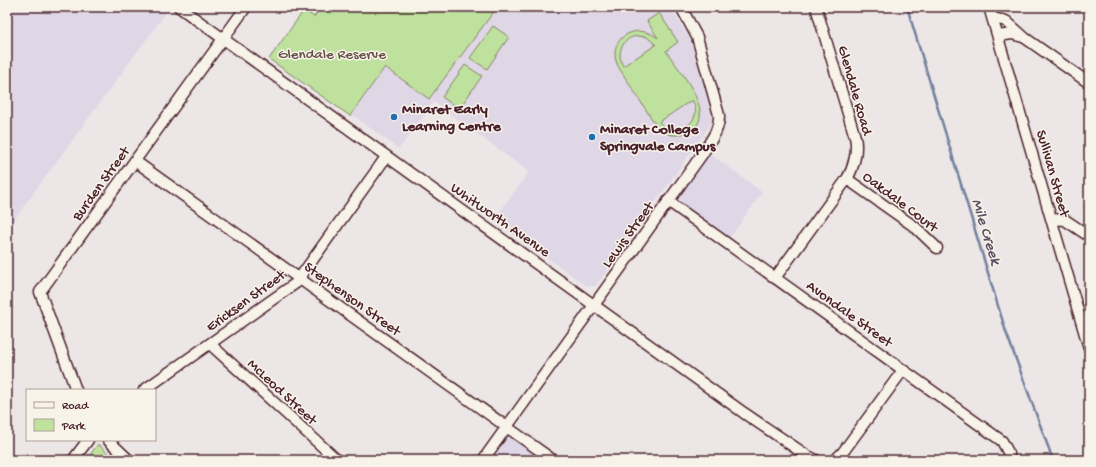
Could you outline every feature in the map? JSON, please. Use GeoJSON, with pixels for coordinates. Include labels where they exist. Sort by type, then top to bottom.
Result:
{"type":"FeatureCollection","features":[{"type":"Feature","properties":{"kind":"street","name":"Whitworth Avenue"},"geometry":{"type":"LineString","coordinates":[[179,7],[386,157],[595,304],[744,413],[808,458],[816,460]]}},
{"type":"Feature","properties":{"kind":"street","name":"Burden Street"},"geometry":{"type":"LineString","coordinates":[[76,389],[40,292],[246,7]]}},
{"type":"Feature","properties":{"kind":"street","name":"Lewis Street"},"geometry":{"type":"LineString","coordinates":[[483,460],[703,153],[719,123],[697,37],[681,7]]}},
{"type":"Feature","properties":{"kind":"street","name":"Glendale Road"},"geometry":{"type":"LineString","coordinates":[[775,278],[847,179],[853,165],[856,141],[816,7]]}},
{"type":"Feature","properties":{"kind":"street","name":"Sullivan Street"},"geometry":{"type":"LineString","coordinates":[[989,7],[1089,348]]}},
{"type":"Feature","properties":{"kind":"street"},"geometry":{"type":"LineString","coordinates":[[992,18],[1006,21],[1025,38],[1089,83]]}},
{"type":"Feature","properties":{"kind":"street"},"geometry":{"type":"LineString","coordinates":[[998,36],[1012,34],[1025,38]]}},
{"type":"Feature","properties":{"kind":"street","name":"Ericksen Street"},"geometry":{"type":"LineString","coordinates":[[145,389],[285,292],[299,278],[386,157]]}},
{"type":"Feature","properties":{"kind":"street","name":"Stephenson Street"},"geometry":{"type":"LineString","coordinates":[[135,161],[553,460]]}},
{"type":"Feature","properties":{"kind":"street","name":"Oakdale Court"},"geometry":{"type":"LineString","coordinates":[[847,179],[915,227],[936,248]]}},
{"type":"Feature","properties":{"kind":"street","name":"Avondale Street"},"geometry":{"type":"LineString","coordinates":[[668,201],[1002,441],[1009,454]]}},
{"type":"Feature","properties":{"kind":"street"},"geometry":{"type":"LineString","coordinates":[[1052,219],[1065,220],[1089,236]]}},
{"type":"Feature","properties":{"kind":"street","name":"McLeod Street"},"geometry":{"type":"LineString","coordinates":[[210,344],[336,460]]}},
{"type":"Feature","properties":{"kind":"street"},"geometry":{"type":"LineString","coordinates":[[835,460],[842,456],[903,370]]}},
{"type":"Feature","properties":{"kind":"street"},"geometry":{"type":"LineString","coordinates":[[73,460],[87,441]]}},
{"type":"Feature","properties":{"kind":"street"},"geometry":{"type":"LineString","coordinates":[[109,441],[129,460]]}},
{"type":"Feature","properties":{"kind":"shaded area"},"geometry":{"type":"Polygon","coordinates":[[[7,7],[170,7],[7,229],[7,7]]]}},
{"type":"Feature","properties":{"kind":"shaded area","name":"Minaret College Springvale Campus"},"geometry":{"type":"Polygon","coordinates":[[[491,7],[495,9],[497,7],[670,7],[690,39],[713,118],[710,125],[596,286],[587,286],[494,220],[529,172],[434,102],[399,149],[351,114],[385,67],[491,7]]]}},
{"type":"Feature","properties":{"kind":"shaded area"},"geometry":{"type":"Polygon","coordinates":[[[709,153],[762,192],[729,239],[681,204],[679,200],[680,193],[709,153]]]}},
{"type":"Feature","properties":{"kind":"shaded area"},"geometry":{"type":"Polygon","coordinates":[[[504,419],[562,460],[475,460],[504,419]]]}},
{"type":"Feature","properties":{"kind":"green space","name":"Glendale Reserve"},"geometry":{"type":"Polygon","coordinates":[[[321,7],[491,7],[495,10],[429,99],[385,67],[350,116],[269,59],[304,10],[314,17],[321,7]]]}},
{"type":"Feature","properties":{"kind":"green space"},"geometry":{"type":"Polygon","coordinates":[[[659,13],[678,42],[666,51],[688,82],[695,95],[699,108],[700,119],[694,128],[682,134],[669,134],[657,127],[619,68],[615,58],[615,49],[618,42],[631,32],[640,31],[649,33],[658,38],[647,21],[659,13]],[[632,37],[624,43],[620,51],[623,66],[656,45],[647,37],[632,37]],[[692,100],[659,122],[673,130],[687,126],[695,115],[695,108],[692,100]]]}},
{"type":"Feature","properties":{"kind":"green space"},"geometry":{"type":"Polygon","coordinates":[[[493,26],[509,37],[487,69],[470,58],[493,26]]]}},
{"type":"Feature","properties":{"kind":"green space"},"geometry":{"type":"Polygon","coordinates":[[[465,65],[482,76],[459,109],[442,97],[465,65]]]}},
{"type":"Feature","properties":{"kind":"green space"},"geometry":{"type":"Polygon","coordinates":[[[98,444],[115,460],[86,460],[98,444]]]}},
{"type":"Feature","properties":{"kind":"waterway","name":"Mile Creek"},"geometry":{"type":"LineString","coordinates":[[907,7],[1006,332],[1053,460]]}},
{"type":"Feature","properties":{"kind":"place","name":"Minaret Early Learning Centre"},"geometry":{"type":"Point","coordinates":[394,117]}},
{"type":"Feature","properties":{"kind":"place","name":"Minaret College Springvale Campus"},"geometry":{"type":"Point","coordinates":[592,137]}}]}
